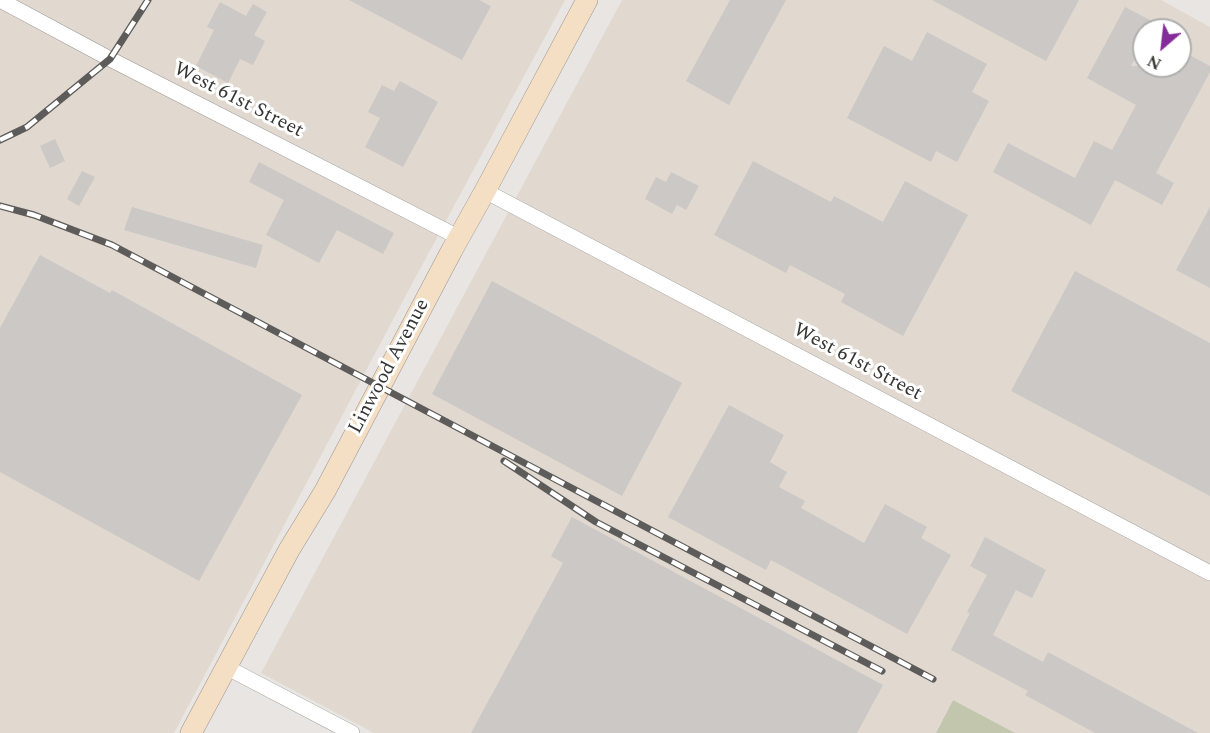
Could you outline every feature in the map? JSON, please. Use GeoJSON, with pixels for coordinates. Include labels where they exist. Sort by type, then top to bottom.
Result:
{"type":"FeatureCollection","features":[{"type":"Feature","properties":{"kind":"main road","name":"Linwood Avenue"},"geometry":{"type":"LineString","coordinates":[[191,733],[289,550],[325,491],[458,237],[587,0]]}},
{"type":"Feature","properties":{"kind":"street","name":"West 61st Street"},"geometry":{"type":"LineString","coordinates":[[0,0],[110,59],[458,237]]}},
{"type":"Feature","properties":{"kind":"street","name":"West 61st Street"},"geometry":{"type":"LineString","coordinates":[[485,191],[1210,573]]}},
{"type":"Feature","properties":{"kind":"street"},"geometry":{"type":"LineString","coordinates":[[226,667],[352,733]]}},
{"type":"Feature","properties":{"kind":"shaded area"},"geometry":{"type":"Polygon","coordinates":[[[0,0],[565,0],[174,733],[0,733],[0,0]]]}},
{"type":"Feature","properties":{"kind":"shaded area"},"geometry":{"type":"Polygon","coordinates":[[[622,0],[1161,0],[1210,27],[1210,733],[1015,733],[953,700],[936,733],[374,733],[261,673],[622,0]]]}},
{"type":"Feature","properties":{"kind":"green space"},"geometry":{"type":"Polygon","coordinates":[[[953,700],[1015,733],[936,733],[953,700]]]}},
{"type":"Feature","properties":{"kind":"building"},"geometry":{"type":"Polygon","coordinates":[[[349,0],[479,0],[491,6],[462,60],[349,0]]]}},
{"type":"Feature","properties":{"kind":"building"},"geometry":{"type":"Polygon","coordinates":[[[730,0],[786,0],[729,105],[686,81],[730,0]]]}},
{"type":"Feature","properties":{"kind":"building"},"geometry":{"type":"Polygon","coordinates":[[[932,0],[1079,0],[1046,61],[932,0]]]}},
{"type":"Feature","properties":{"kind":"building"},"geometry":{"type":"Polygon","coordinates":[[[220,2],[246,16],[253,4],[267,12],[254,35],[265,41],[253,65],[240,59],[228,83],[196,66],[214,30],[207,27],[220,2]]]}},
{"type":"Feature","properties":{"kind":"building"},"geometry":{"type":"Polygon","coordinates":[[[1125,7],[1146,18],[1132,18],[1132,78],[1192,78],[1192,56],[1210,66],[1210,72],[1156,173],[1174,183],[1162,205],[1115,180],[1091,225],[993,172],[1008,143],[1075,178],[1094,141],[1112,150],[1136,105],[1087,78],[1125,7]]]}},
{"type":"Feature","properties":{"kind":"building"},"geometry":{"type":"Polygon","coordinates":[[[927,32],[987,64],[972,92],[989,101],[957,162],[936,151],[931,162],[847,118],[884,46],[912,61],[927,32]]]}},
{"type":"Feature","properties":{"kind":"building"},"geometry":{"type":"Polygon","coordinates":[[[400,81],[438,102],[403,167],[365,147],[380,118],[368,112],[382,85],[394,91],[400,81]]]}},
{"type":"Feature","properties":{"kind":"building"},"geometry":{"type":"Polygon","coordinates":[[[55,139],[65,161],[50,168],[40,146],[55,139]]]}},
{"type":"Feature","properties":{"kind":"building"},"geometry":{"type":"Polygon","coordinates":[[[753,161],[831,202],[834,196],[883,222],[905,181],[968,215],[903,336],[841,302],[845,294],[790,265],[786,273],[714,235],[753,161]]]}},
{"type":"Feature","properties":{"kind":"building"},"geometry":{"type":"Polygon","coordinates":[[[259,162],[394,233],[383,254],[337,230],[319,263],[266,235],[284,200],[249,182],[259,162]]]}},
{"type":"Feature","properties":{"kind":"building"},"geometry":{"type":"Polygon","coordinates":[[[82,171],[95,177],[79,206],[67,199],[82,171]]]}},
{"type":"Feature","properties":{"kind":"building"},"geometry":{"type":"Polygon","coordinates":[[[671,172],[699,186],[686,210],[677,205],[672,214],[645,199],[656,177],[666,182],[671,172]]]}},
{"type":"Feature","properties":{"kind":"building"},"geometry":{"type":"Polygon","coordinates":[[[132,207],[263,245],[256,268],[124,230],[132,207]]]}},
{"type":"Feature","properties":{"kind":"building"},"geometry":{"type":"Polygon","coordinates":[[[1210,207],[1210,288],[1176,270],[1210,207]]]}},
{"type":"Feature","properties":{"kind":"building"},"geometry":{"type":"Polygon","coordinates":[[[40,255],[110,293],[112,290],[302,395],[199,581],[0,472],[0,328],[40,255]]]}},
{"type":"Feature","properties":{"kind":"building"},"geometry":{"type":"Polygon","coordinates":[[[1075,271],[1210,343],[1210,496],[1011,391],[1075,271]]]}},
{"type":"Feature","properties":{"kind":"building"},"geometry":{"type":"Polygon","coordinates":[[[492,281],[682,383],[622,496],[432,394],[492,281]]]}},
{"type":"Feature","properties":{"kind":"building"},"geometry":{"type":"Polygon","coordinates":[[[729,405],[784,435],[770,462],[787,472],[779,487],[805,501],[801,508],[864,543],[885,504],[927,527],[921,538],[951,555],[907,634],[771,560],[766,570],[668,517],[729,405]]]}},
{"type":"Feature","properties":{"kind":"building"},"geometry":{"type":"Polygon","coordinates":[[[572,517],[883,685],[857,733],[471,733],[563,563],[551,556],[572,517]]]}},
{"type":"Feature","properties":{"kind":"building"},"geometry":{"type":"Polygon","coordinates":[[[985,537],[1046,570],[1032,598],[1016,590],[993,635],[1043,662],[1048,652],[1198,733],[1095,733],[1025,695],[1028,691],[951,650],[970,613],[967,612],[987,575],[970,566],[985,537]]]}},
{"type":"Feature","properties":{"kind":"railway"},"geometry":{"type":"LineString","coordinates":[[0,140],[27,127],[110,59],[148,0]]}},
{"type":"Feature","properties":{"kind":"railway"},"geometry":{"type":"LineString","coordinates":[[0,206],[34,215],[112,245],[933,679]]}},
{"type":"Feature","properties":{"kind":"railway"},"geometry":{"type":"LineString","coordinates":[[504,461],[596,522],[882,671]]}}]}
